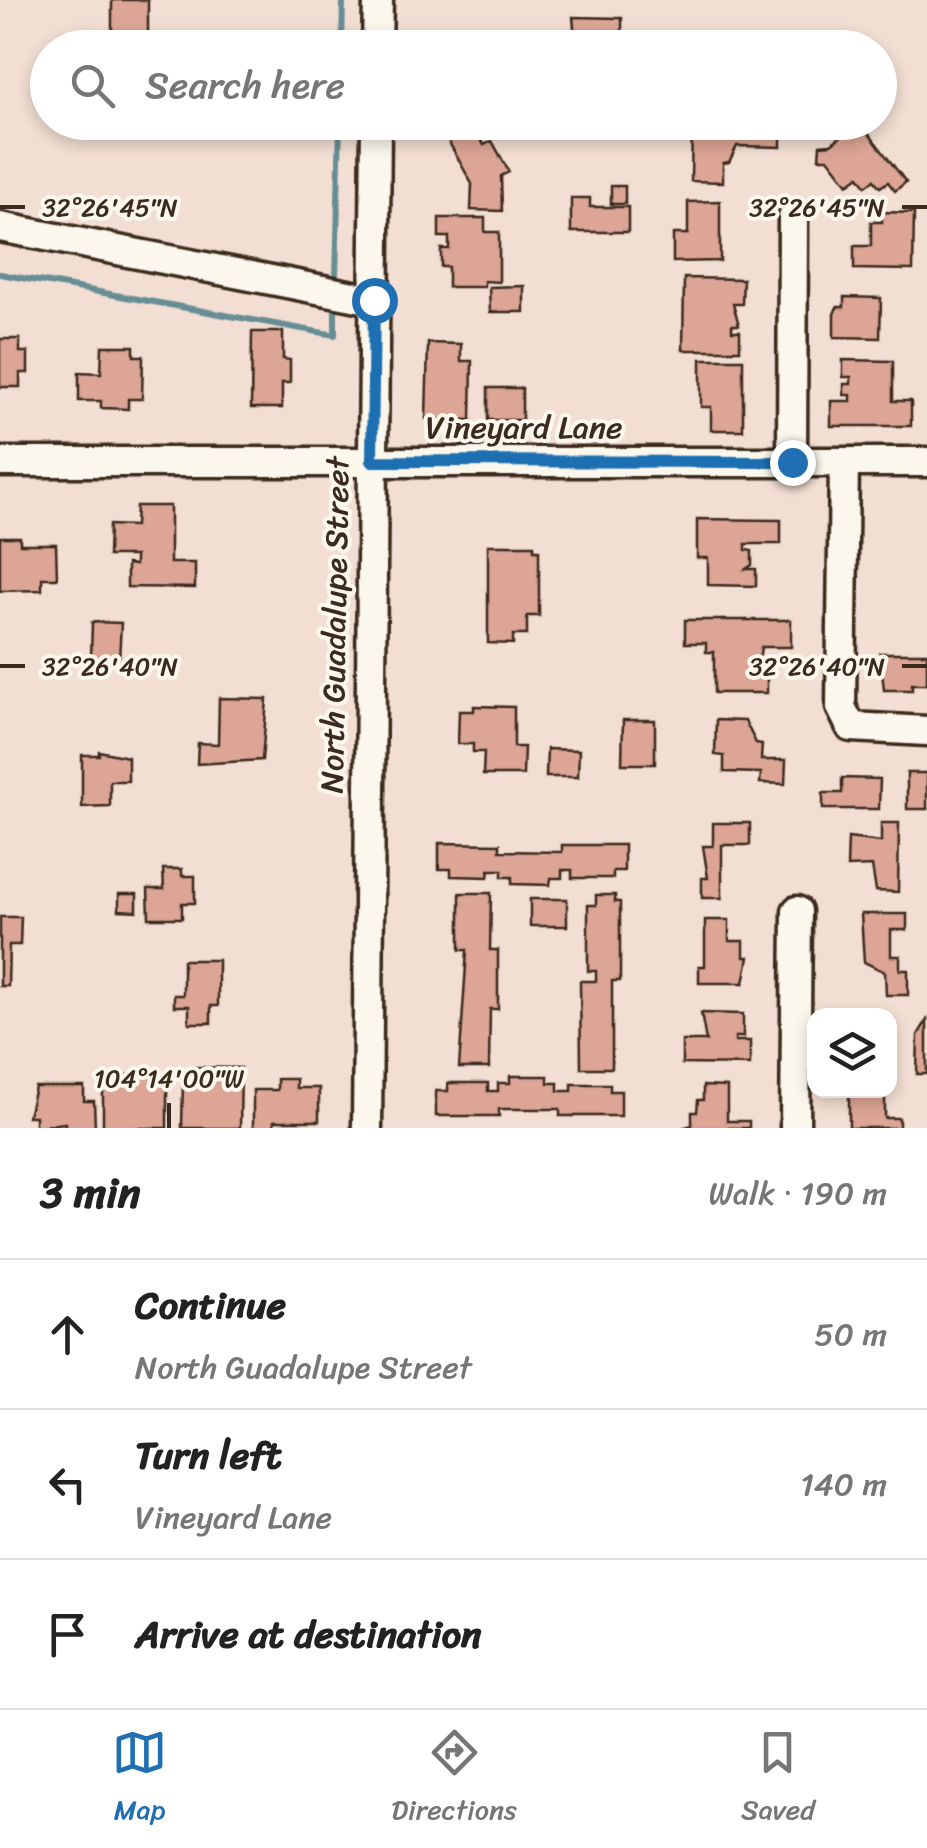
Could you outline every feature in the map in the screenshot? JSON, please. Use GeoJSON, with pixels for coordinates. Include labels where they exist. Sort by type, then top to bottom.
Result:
{"type":"FeatureCollection","features":[{"type":"Feature","properties":{"kind":"street"},"geometry":{"type":"LineString","coordinates":[[377,30],[378,0]]}},
{"type":"Feature","properties":{"kind":"street","name":"North Guadalupe Street"},"geometry":{"type":"LineString","coordinates":[[367,1128],[376,140]]}},
{"type":"Feature","properties":{"kind":"street"},"geometry":{"type":"LineString","coordinates":[[792,462],[793,218]]}},
{"type":"Feature","properties":{"kind":"street"},"geometry":{"type":"LineString","coordinates":[[0,228],[374,300]]}},
{"type":"Feature","properties":{"kind":"street","name":"Vineyard Lane"},"geometry":{"type":"LineString","coordinates":[[0,462],[927,462]]}},
{"type":"Feature","properties":{"kind":"street"},"geometry":{"type":"LineString","coordinates":[[844,462],[841,707],[851,727],[927,731]]}},
{"type":"Feature","properties":{"kind":"street"},"geometry":{"type":"LineString","coordinates":[[794,1128],[797,911]]}},
{"type":"Feature","properties":{"kind":"building"},"geometry":{"type":"Polygon","coordinates":[[[112,0],[148,0],[148,30],[112,30],[112,0]]]}},
{"type":"Feature","properties":{"kind":"building"},"geometry":{"type":"Polygon","coordinates":[[[573,17],[622,18],[622,30],[574,30],[573,17]]]}},
{"type":"Feature","properties":{"kind":"building"},"geometry":{"type":"Polygon","coordinates":[[[448,140],[481,140],[484,145],[492,141],[509,172],[501,176],[502,211],[471,210],[472,184],[448,140]]]}},
{"type":"Feature","properties":{"kind":"building"},"geometry":{"type":"Polygon","coordinates":[[[692,140],[781,140],[781,147],[737,146],[729,162],[723,163],[723,182],[691,181],[692,140]]]}},
{"type":"Feature","properties":{"kind":"building"},"geometry":{"type":"Polygon","coordinates":[[[836,140],[874,140],[906,182],[895,191],[888,182],[880,187],[874,180],[866,186],[859,176],[848,184],[828,158],[819,158],[820,145],[836,140]]]}},
{"type":"Feature","properties":{"kind":"building"},"geometry":{"type":"Polygon","coordinates":[[[611,186],[625,186],[625,204],[611,204],[611,186]]]}},
{"type":"Feature","properties":{"kind":"building"},"geometry":{"type":"Polygon","coordinates":[[[571,198],[590,198],[590,207],[628,207],[628,232],[571,232],[571,198]]]}},
{"type":"Feature","properties":{"kind":"building"},"geometry":{"type":"Polygon","coordinates":[[[720,201],[720,261],[673,262],[673,234],[688,234],[688,202],[720,201]]]}},
{"type":"Feature","properties":{"kind":"building"},"geometry":{"type":"Polygon","coordinates":[[[882,212],[914,213],[913,270],[854,269],[854,246],[871,246],[871,222],[882,222],[882,212]]]}},
{"type":"Feature","properties":{"kind":"building"},"geometry":{"type":"Polygon","coordinates":[[[439,218],[485,218],[485,232],[499,232],[499,282],[484,281],[484,287],[448,287],[448,267],[441,267],[441,249],[449,249],[449,237],[439,237],[439,218]]]}},
{"type":"Feature","properties":{"kind":"building"},"geometry":{"type":"Polygon","coordinates":[[[684,278],[743,279],[742,304],[733,304],[739,325],[732,325],[732,331],[740,331],[740,350],[683,350],[684,278]]]}},
{"type":"Feature","properties":{"kind":"building"},"geometry":{"type":"Polygon","coordinates":[[[524,286],[524,312],[490,312],[489,287],[524,286]]]}},
{"type":"Feature","properties":{"kind":"building"},"geometry":{"type":"Polygon","coordinates":[[[844,297],[881,298],[880,338],[834,337],[834,314],[837,307],[844,307],[844,297]]]}},
{"type":"Feature","properties":{"kind":"building"},"geometry":{"type":"Polygon","coordinates":[[[252,332],[283,332],[283,359],[290,360],[290,383],[282,383],[282,408],[251,408],[252,332]]]}},
{"type":"Feature","properties":{"kind":"building"},"geometry":{"type":"Polygon","coordinates":[[[0,339],[20,339],[20,352],[28,352],[28,373],[20,373],[20,387],[0,387],[0,339]]]}},
{"type":"Feature","properties":{"kind":"building"},"geometry":{"type":"Polygon","coordinates":[[[428,343],[461,344],[461,361],[472,361],[471,420],[426,419],[428,343]]]}},
{"type":"Feature","properties":{"kind":"building"},"geometry":{"type":"Polygon","coordinates":[[[102,346],[134,346],[134,356],[143,356],[142,399],[128,399],[128,409],[101,408],[101,401],[79,401],[79,372],[101,373],[102,346]]]}},
{"type":"Feature","properties":{"kind":"building"},"geometry":{"type":"Polygon","coordinates":[[[701,359],[743,359],[743,430],[711,430],[711,407],[701,407],[701,359]]]}},
{"type":"Feature","properties":{"kind":"building"},"geometry":{"type":"Polygon","coordinates":[[[843,360],[893,361],[893,401],[911,401],[911,426],[831,426],[831,401],[851,401],[851,395],[844,395],[844,384],[851,384],[851,377],[843,377],[843,360]]]}},
{"type":"Feature","properties":{"kind":"building"},"geometry":{"type":"Polygon","coordinates":[[[488,388],[522,388],[522,420],[488,420],[488,388]]]}},
{"type":"Feature","properties":{"kind":"building"},"geometry":{"type":"Polygon","coordinates":[[[136,506],[170,506],[170,563],[195,563],[195,588],[127,587],[127,564],[135,565],[135,556],[108,556],[109,525],[135,526],[136,506]]]}},
{"type":"Feature","properties":{"kind":"building"},"geometry":{"type":"Polygon","coordinates":[[[697,519],[781,520],[781,544],[746,544],[746,550],[752,551],[752,565],[746,569],[756,569],[756,586],[708,585],[708,558],[697,558],[697,519]]]}},
{"type":"Feature","properties":{"kind":"building"},"geometry":{"type":"Polygon","coordinates":[[[0,537],[20,537],[20,544],[56,544],[57,578],[42,578],[42,590],[0,591],[0,537]]]}},
{"type":"Feature","properties":{"kind":"building"},"geometry":{"type":"Polygon","coordinates":[[[488,545],[534,545],[534,550],[539,550],[539,616],[527,616],[527,635],[513,635],[513,644],[488,643],[488,545]]]}},
{"type":"Feature","properties":{"kind":"building"},"geometry":{"type":"Polygon","coordinates":[[[685,620],[791,620],[791,647],[761,647],[757,673],[767,674],[767,693],[714,693],[714,652],[706,652],[706,643],[685,643],[685,620]]]}},
{"type":"Feature","properties":{"kind":"building"},"geometry":{"type":"Polygon","coordinates":[[[92,622],[121,623],[119,659],[91,658],[92,622]]]}},
{"type":"Feature","properties":{"kind":"building"},"geometry":{"type":"Polygon","coordinates":[[[880,653],[927,653],[927,684],[912,684],[912,690],[884,690],[880,653]]]}},
{"type":"Feature","properties":{"kind":"building"},"geometry":{"type":"Polygon","coordinates":[[[219,698],[267,699],[262,760],[197,764],[198,743],[218,744],[219,698]]]}},
{"type":"Feature","properties":{"kind":"building"},"geometry":{"type":"Polygon","coordinates":[[[474,706],[514,707],[514,747],[524,747],[523,775],[483,775],[484,752],[473,752],[473,744],[458,744],[459,711],[474,711],[474,706]]]}},
{"type":"Feature","properties":{"kind":"building"},"geometry":{"type":"Polygon","coordinates":[[[623,720],[655,720],[655,764],[622,764],[623,720]]]}},
{"type":"Feature","properties":{"kind":"building"},"geometry":{"type":"Polygon","coordinates":[[[716,720],[745,721],[756,743],[762,744],[761,760],[786,760],[785,784],[760,783],[761,773],[724,772],[724,756],[715,755],[716,720]]]}},
{"type":"Feature","properties":{"kind":"building"},"geometry":{"type":"Polygon","coordinates":[[[547,749],[579,750],[578,777],[546,777],[547,749]]]}},
{"type":"Feature","properties":{"kind":"building"},"geometry":{"type":"Polygon","coordinates":[[[99,751],[128,757],[128,781],[110,781],[110,806],[82,807],[82,755],[99,755],[99,751]]]}},
{"type":"Feature","properties":{"kind":"building"},"geometry":{"type":"Polygon","coordinates":[[[907,773],[927,773],[927,809],[907,809],[907,773]]]}},
{"type":"Feature","properties":{"kind":"building"},"geometry":{"type":"Polygon","coordinates":[[[842,778],[880,779],[879,809],[823,809],[823,793],[842,793],[842,778]]]}},
{"type":"Feature","properties":{"kind":"building"},"geometry":{"type":"Polygon","coordinates":[[[713,823],[750,823],[750,845],[722,845],[722,898],[702,898],[702,878],[708,878],[703,846],[713,846],[713,823]]]}},
{"type":"Feature","properties":{"kind":"building"},"geometry":{"type":"Polygon","coordinates":[[[881,823],[899,823],[898,892],[876,891],[872,866],[847,867],[848,838],[881,842],[881,823]]]}},
{"type":"Feature","properties":{"kind":"building"},"geometry":{"type":"Polygon","coordinates":[[[439,843],[500,844],[500,851],[562,852],[562,845],[624,845],[624,871],[613,871],[613,878],[572,878],[572,870],[562,870],[562,878],[551,878],[550,885],[512,884],[512,877],[502,877],[502,870],[489,870],[488,877],[451,876],[451,869],[439,869],[439,843]]]}},
{"type":"Feature","properties":{"kind":"building"},"geometry":{"type":"Polygon","coordinates":[[[163,869],[182,869],[182,876],[195,876],[195,903],[182,903],[182,918],[149,918],[148,889],[164,889],[163,869]]]}},
{"type":"Feature","properties":{"kind":"building"},"geometry":{"type":"Polygon","coordinates":[[[460,893],[491,893],[490,950],[498,950],[498,1009],[490,1009],[489,1068],[459,1068],[467,950],[460,950],[460,893]]]}},
{"type":"Feature","properties":{"kind":"building"},"geometry":{"type":"Polygon","coordinates":[[[119,894],[137,894],[137,911],[119,910],[119,894]]]}},
{"type":"Feature","properties":{"kind":"building"},"geometry":{"type":"Polygon","coordinates":[[[596,895],[615,895],[615,902],[620,902],[620,981],[612,981],[612,1068],[581,1068],[580,981],[596,981],[596,971],[588,971],[588,905],[596,905],[596,895]]]}},
{"type":"Feature","properties":{"kind":"building"},"geometry":{"type":"Polygon","coordinates":[[[530,899],[567,899],[567,926],[530,926],[530,899]]]}},
{"type":"Feature","properties":{"kind":"building"},"geometry":{"type":"Polygon","coordinates":[[[861,914],[907,914],[907,930],[891,930],[891,956],[900,956],[900,970],[908,970],[908,995],[886,995],[885,972],[864,962],[861,914]]]}},
{"type":"Feature","properties":{"kind":"building"},"geometry":{"type":"Polygon","coordinates":[[[0,917],[21,917],[20,945],[9,945],[8,986],[0,986],[0,917]]]}},
{"type":"Feature","properties":{"kind":"building"},"geometry":{"type":"Polygon","coordinates":[[[705,920],[729,920],[729,941],[744,941],[744,957],[749,957],[744,983],[699,983],[699,966],[705,966],[705,920]]]}},
{"type":"Feature","properties":{"kind":"building"},"geometry":{"type":"Polygon","coordinates":[[[183,960],[218,960],[218,1006],[211,1006],[211,1023],[189,1023],[189,1006],[174,1006],[174,995],[183,995],[183,960]]]}},
{"type":"Feature","properties":{"kind":"building"},"geometry":{"type":"Polygon","coordinates":[[[701,1013],[743,1014],[743,1037],[735,1037],[735,1041],[750,1041],[750,1065],[682,1064],[682,1041],[706,1041],[701,1013]]]}},
{"type":"Feature","properties":{"kind":"building"},"geometry":{"type":"Polygon","coordinates":[[[927,1020],[927,1074],[917,1074],[918,1035],[927,1020]]]}},
{"type":"Feature","properties":{"kind":"building"},"geometry":{"type":"Polygon","coordinates":[[[189,1067],[241,1068],[240,1128],[182,1128],[183,1080],[189,1080],[189,1067]]]}},
{"type":"Feature","properties":{"kind":"building"},"geometry":{"type":"Polygon","coordinates":[[[103,1075],[167,1075],[167,1128],[103,1128],[103,1075]]]}},
{"type":"Feature","properties":{"kind":"building"},"geometry":{"type":"Polygon","coordinates":[[[510,1076],[548,1076],[548,1083],[558,1083],[558,1091],[572,1091],[572,1084],[610,1084],[610,1091],[621,1091],[621,1116],[560,1116],[560,1109],[499,1109],[499,1116],[436,1116],[436,1091],[448,1091],[448,1083],[488,1083],[488,1091],[498,1091],[498,1083],[510,1083],[510,1076]]]}},
{"type":"Feature","properties":{"kind":"building"},"geometry":{"type":"Polygon","coordinates":[[[277,1079],[296,1079],[296,1088],[319,1088],[319,1121],[274,1121],[274,1128],[253,1128],[253,1090],[277,1090],[277,1079]]]}},
{"type":"Feature","properties":{"kind":"building"},"geometry":{"type":"Polygon","coordinates":[[[703,1086],[727,1087],[727,1121],[749,1121],[749,1128],[682,1128],[692,1125],[692,1112],[697,1112],[698,1100],[703,1100],[703,1086]]]}},
{"type":"Feature","properties":{"kind":"building"},"geometry":{"type":"Polygon","coordinates":[[[35,1087],[84,1087],[84,1101],[94,1101],[95,1128],[65,1128],[65,1123],[35,1127],[35,1116],[28,1116],[35,1087]]]}},
{"type":"Feature","properties":{"kind":"building"},"geometry":{"type":"Polygon","coordinates":[[[849,1098],[885,1098],[885,1118],[899,1118],[899,1128],[849,1128],[849,1098]]]}},
{"type":"Feature","properties":{"kind":"waterway"},"geometry":{"type":"LineString","coordinates":[[342,30],[343,0]]}},
{"type":"Feature","properties":{"kind":"waterway"},"geometry":{"type":"LineString","coordinates":[[336,278],[340,140]]}},
{"type":"Feature","properties":{"kind":"waterway"},"geometry":{"type":"LineString","coordinates":[[0,274],[335,335],[335,311]]}},
{"type":"Feature","properties":{"kind":"route"},"geometry":{"type":"LineString","coordinates":[[374,300],[372,461],[792,462]]}}]}
